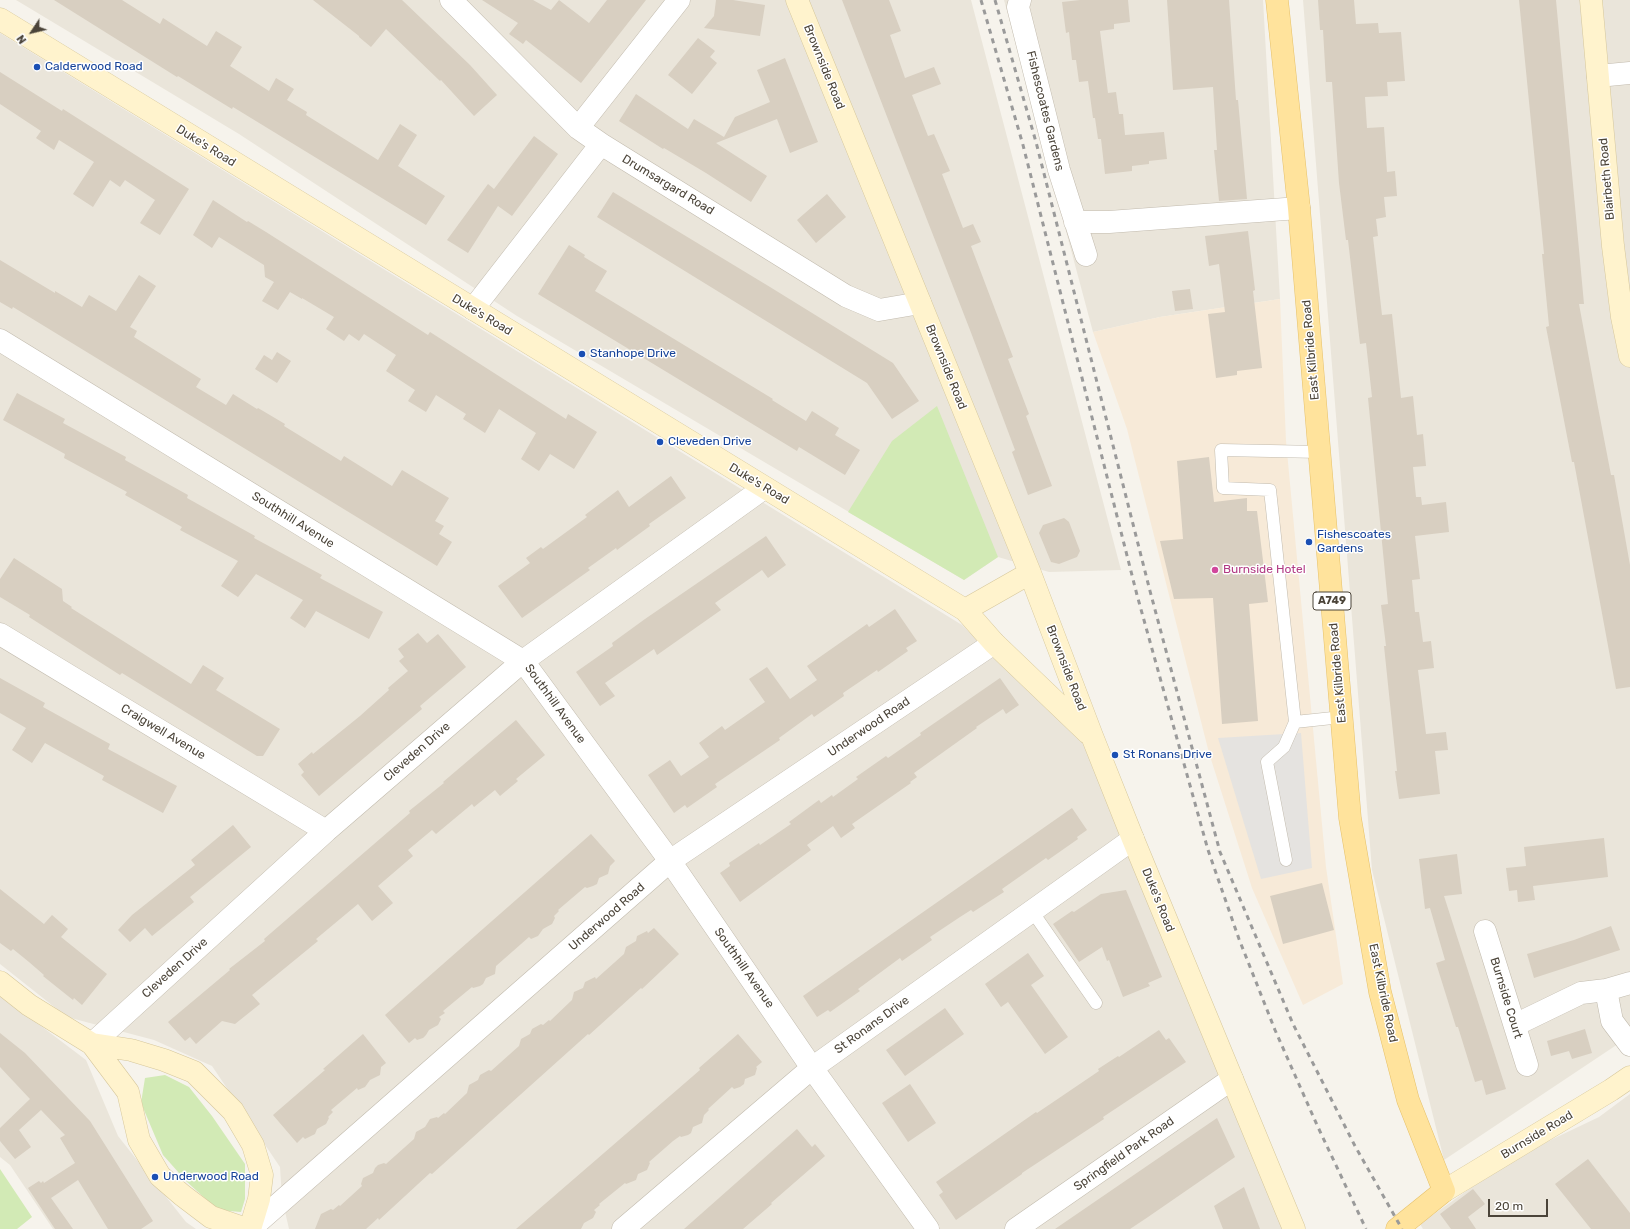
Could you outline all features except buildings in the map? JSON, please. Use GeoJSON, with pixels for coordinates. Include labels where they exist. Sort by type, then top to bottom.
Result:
{"type":"FeatureCollection","features":[{"type":"Feature","properties":{"kind":"main road","name":"Brownside Road"},"geometry":{"type":"LineString","coordinates":[[797,0],[1030,573],[1092,736]]}},
{"type":"Feature","properties":{"kind":"main road","name":"East Kilbride Road"},"geometry":{"type":"LineString","coordinates":[[1277,0],[1299,208],[1350,818],[1380,992],[1408,1100],[1444,1191]]}},
{"type":"Feature","properties":{"kind":"main road","name":"Blairbeth Road"},"geometry":{"type":"LineString","coordinates":[[1591,0],[1613,246],[1626,317],[1630,356]]}},
{"type":"Feature","properties":{"kind":"main road","name":"Duke's Road"},"geometry":{"type":"LineString","coordinates":[[0,20],[965,610],[994,643],[1092,736],[1294,1229]]}},
{"type":"Feature","properties":{"kind":"main road"},"geometry":{"type":"LineString","coordinates":[[965,610],[1030,573]]}},
{"type":"Feature","properties":{"kind":"main road"},"geometry":{"type":"LineString","coordinates":[[0,982],[30,1005],[92,1044],[128,1092],[139,1140],[160,1176],[182,1195],[211,1216],[246,1229]]}},
{"type":"Feature","properties":{"kind":"main road"},"geometry":{"type":"LineString","coordinates":[[92,1044],[131,1050],[164,1060],[194,1072],[232,1111],[253,1145],[262,1175],[259,1199],[250,1229]]}},
{"type":"Feature","properties":{"kind":"main road","name":"Burnside Road"},"geometry":{"type":"LineString","coordinates":[[1444,1191],[1630,1077]]}},
{"type":"Feature","properties":{"kind":"main road"},"geometry":{"type":"LineString","coordinates":[[1397,1229],[1444,1191]]}},
{"type":"Feature","properties":{"kind":"street","name":"Drumsargard Road"},"geometry":{"type":"LineString","coordinates":[[451,0],[578,128],[601,144],[846,296],[879,310],[920,303]]}},
{"type":"Feature","properties":{"kind":"street"},"geometry":{"type":"LineString","coordinates":[[578,128],[680,0]]}},
{"type":"Feature","properties":{"kind":"street","name":"Fishescoates Gardens"},"geometry":{"type":"LineString","coordinates":[[1020,0],[1018,7],[1059,170],[1086,255]]}},
{"type":"Feature","properties":{"kind":"street"},"geometry":{"type":"LineString","coordinates":[[1598,76],[1630,74]]}},
{"type":"Feature","properties":{"kind":"street"},"geometry":{"type":"LineString","coordinates":[[473,310],[601,144]]}},
{"type":"Feature","properties":{"kind":"street"},"geometry":{"type":"LineString","coordinates":[[1075,222],[1109,222],[1299,208]]}},
{"type":"Feature","properties":{"kind":"street","name":"Southhill Avenue"},"geometry":{"type":"LineString","coordinates":[[0,340],[524,661],[670,862],[812,1068],[928,1229]]}},
{"type":"Feature","properties":{"kind":"street","name":"Cleveden Drive"},"geometry":{"type":"LineString","coordinates":[[92,1044],[326,831],[524,661],[764,488]]}},
{"type":"Feature","properties":{"kind":"street","name":"Craigwell Avenue"},"geometry":{"type":"LineString","coordinates":[[0,634],[326,831]]}},
{"type":"Feature","properties":{"kind":"street","name":"Underwood Road"},"geometry":{"type":"LineString","coordinates":[[250,1229],[670,862],[994,643]]}},
{"type":"Feature","properties":{"kind":"street","name":"St Ronans Drive"},"geometry":{"type":"LineString","coordinates":[[623,1229],[812,1068],[1133,838]]}},
{"type":"Feature","properties":{"kind":"street","name":"Burnside Court"},"geometry":{"type":"LineString","coordinates":[[1485,931],[1527,1065]]}},
{"type":"Feature","properties":{"kind":"street"},"geometry":{"type":"LineString","coordinates":[[1515,1025],[1580,993],[1606,990],[1630,983]]}},
{"type":"Feature","properties":{"kind":"street"},"geometry":{"type":"LineString","coordinates":[[1606,990],[1612,1021],[1630,1045]]}},
{"type":"Feature","properties":{"kind":"street","name":"Springfield Park Road"},"geometry":{"type":"LineString","coordinates":[[1016,1229],[1232,1079]]}},
{"type":"Feature","properties":{"kind":"lane"},"geometry":{"type":"LineString","coordinates":[[1286,860],[1267,762],[1284,747],[1295,722],[1270,490],[1223,488],[1221,450],[1320,452]]}},
{"type":"Feature","properties":{"kind":"lane"},"geometry":{"type":"LineString","coordinates":[[1295,722],[1342,717]]}},
{"type":"Feature","properties":{"kind":"lane"},"geometry":{"type":"LineString","coordinates":[[1032,911],[1096,1003]]}},
{"type":"Feature","properties":{"kind":"shaded area"},"geometry":{"type":"Polygon","coordinates":[[[16,0],[971,0],[1121,570],[1049,572],[998,557],[964,580],[517,316],[239,134],[16,0]]]}},
{"type":"Feature","properties":{"kind":"shaded area"},"geometry":{"type":"Polygon","coordinates":[[[1004,0],[1263,0],[1280,299],[1160,317],[1093,332],[1004,0]]]}},
{"type":"Feature","properties":{"kind":"shaded area"},"geometry":{"type":"Polygon","coordinates":[[[1303,0],[1630,0],[1630,1036],[1444,1160],[1372,870],[1303,0]]]}},
{"type":"Feature","properties":{"kind":"shaded area"},"geometry":{"type":"Polygon","coordinates":[[[0,33],[962,625],[1086,745],[1288,1229],[289,1229],[282,1198],[280,1167],[212,1066],[154,1040],[67,1017],[0,964],[0,33]]]}},
{"type":"Feature","properties":{"kind":"shaded area"},"geometry":{"type":"Polygon","coordinates":[[[1280,299],[1286,441],[1326,867],[1343,984],[1303,1005],[1252,888],[1209,753],[1127,429],[1093,332],[1160,317],[1280,299]]]}},
{"type":"Feature","properties":{"kind":"shaded area"},"geometry":{"type":"Polygon","coordinates":[[[1301,733],[1312,868],[1261,879],[1218,738],[1301,733]]]}},
{"type":"Feature","properties":{"kind":"shaded area"},"geometry":{"type":"Polygon","coordinates":[[[0,995],[86,1060],[118,1136],[186,1222],[196,1229],[53,1229],[10,1165],[0,1157],[0,995]]]}},
{"type":"Feature","properties":{"kind":"shaded area"},"geometry":{"type":"Polygon","coordinates":[[[1630,1094],[1630,1229],[1423,1229],[1420,1224],[1513,1158],[1599,1117],[1630,1094]]]}},
{"type":"Feature","properties":{"kind":"green space"},"geometry":{"type":"Polygon","coordinates":[[[937,406],[998,557],[964,580],[848,512],[892,441],[937,406]]]}},
{"type":"Feature","properties":{"kind":"green space"},"geometry":{"type":"Polygon","coordinates":[[[165,1075],[189,1087],[212,1116],[245,1164],[245,1199],[241,1212],[218,1210],[187,1182],[163,1155],[141,1103],[145,1078],[165,1075]]]}},
{"type":"Feature","properties":{"kind":"green space"},"geometry":{"type":"Polygon","coordinates":[[[0,1169],[32,1217],[17,1229],[0,1229],[0,1169]]]}},
{"type":"Feature","properties":{"kind":"railway"},"geometry":{"type":"LineString","coordinates":[[981,0],[1023,145],[1137,595],[1208,850],[1239,939],[1275,1030],[1317,1125],[1366,1229]]}},
{"type":"Feature","properties":{"kind":"railway"},"geometry":{"type":"LineString","coordinates":[[995,0],[1036,142],[1150,591],[1220,852],[1293,1024],[1355,1146],[1402,1229]]}},
{"type":"Feature","properties":{"kind":"place","name":"Calderwood Road"},"geometry":{"type":"Point","coordinates":[37,67]}},
{"type":"Feature","properties":{"kind":"place","name":"Stanhope Drive"},"geometry":{"type":"Point","coordinates":[582,354]}},
{"type":"Feature","properties":{"kind":"place","name":"Cleveden Drive"},"geometry":{"type":"Point","coordinates":[660,442]}},
{"type":"Feature","properties":{"kind":"place","name":"Fishescoates Gardens"},"geometry":{"type":"Point","coordinates":[1309,542]}},
{"type":"Feature","properties":{"kind":"place","name":"Burnside Hotel"},"geometry":{"type":"Point","coordinates":[1215,570]}},
{"type":"Feature","properties":{"kind":"place","name":"St Ronans Drive"},"geometry":{"type":"Point","coordinates":[1115,755]}},
{"type":"Feature","properties":{"kind":"place","name":"Underwood Road"},"geometry":{"type":"Point","coordinates":[155,1177]}}]}
